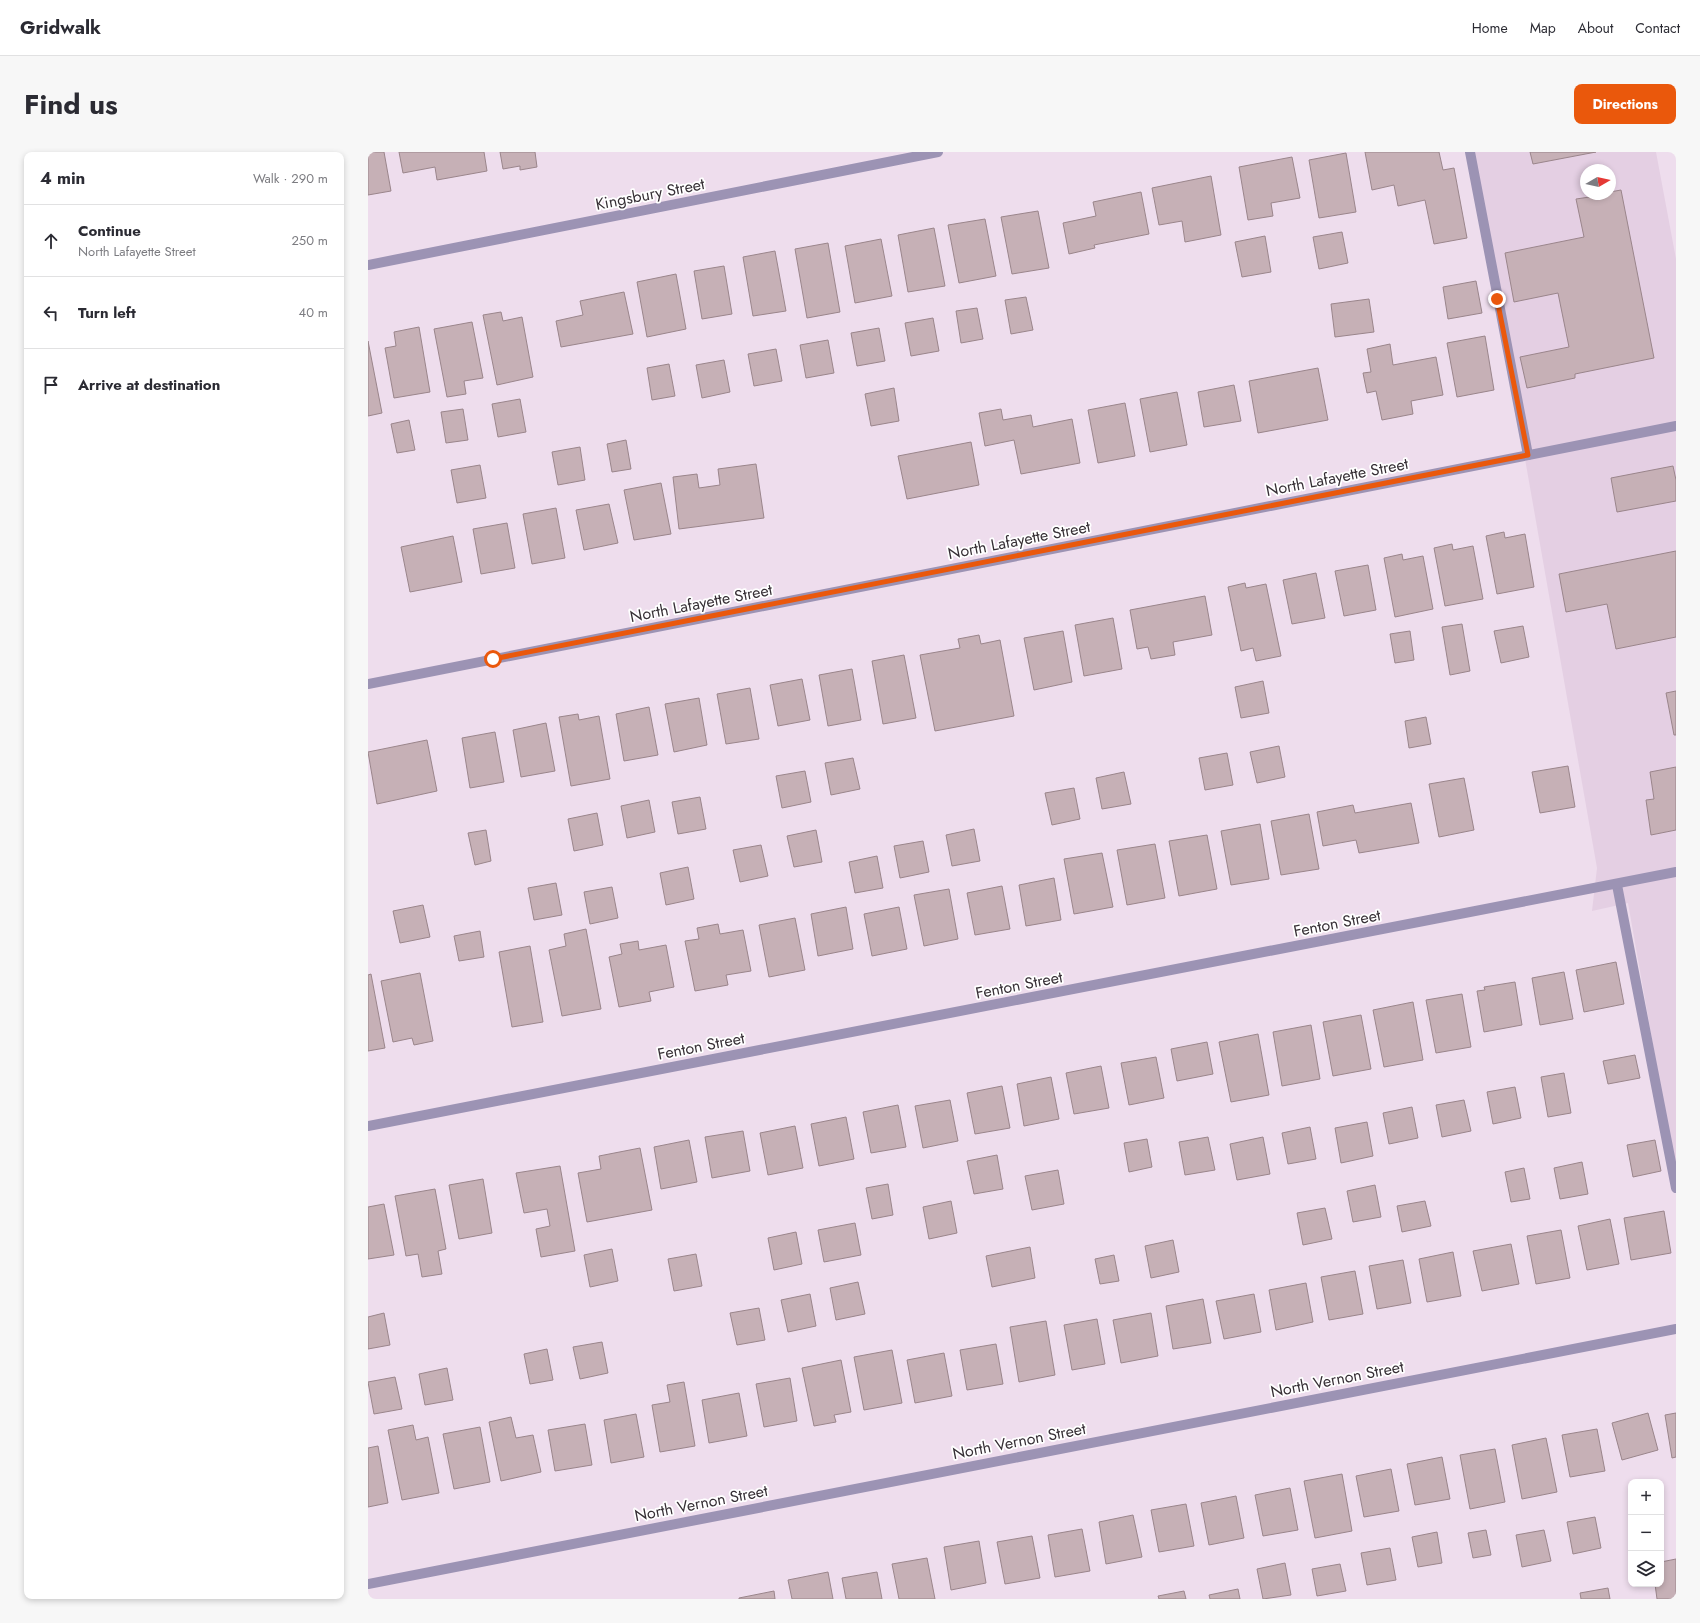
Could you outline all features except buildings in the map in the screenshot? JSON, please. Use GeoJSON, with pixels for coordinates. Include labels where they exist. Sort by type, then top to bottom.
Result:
{"type":"FeatureCollection","features":[{"type":"Feature","properties":{"kind":"street","name":"Kingsbury Street"},"geometry":{"type":"LineString","coordinates":[[368,265],[938,152]]}},
{"type":"Feature","properties":{"kind":"street"},"geometry":{"type":"LineString","coordinates":[[1470,152],[1528,455]]}},
{"type":"Feature","properties":{"kind":"street","name":"North Lafayette Street"},"geometry":{"type":"LineString","coordinates":[[368,684],[1676,426]]}},
{"type":"Feature","properties":{"kind":"street","name":"Fenton Street"},"geometry":{"type":"LineString","coordinates":[[368,1126],[1617,885],[1676,872]]}},
{"type":"Feature","properties":{"kind":"street"},"geometry":{"type":"LineString","coordinates":[[1617,885],[1676,1188]]}},
{"type":"Feature","properties":{"kind":"street","name":"North Vernon Street"},"geometry":{"type":"LineString","coordinates":[[368,1584],[1676,1329]]}},
{"type":"Feature","properties":{"kind":"shaded area"},"geometry":{"type":"Polygon","coordinates":[[[1471,152],[1656,152],[1676,259],[1676,1175],[1628,903],[1592,911],[1597,868],[1471,152]]]}},
{"type":"Feature","properties":{"kind":"route"},"geometry":{"type":"LineString","coordinates":[[493,659],[1528,455],[1497,299]]}}]}
